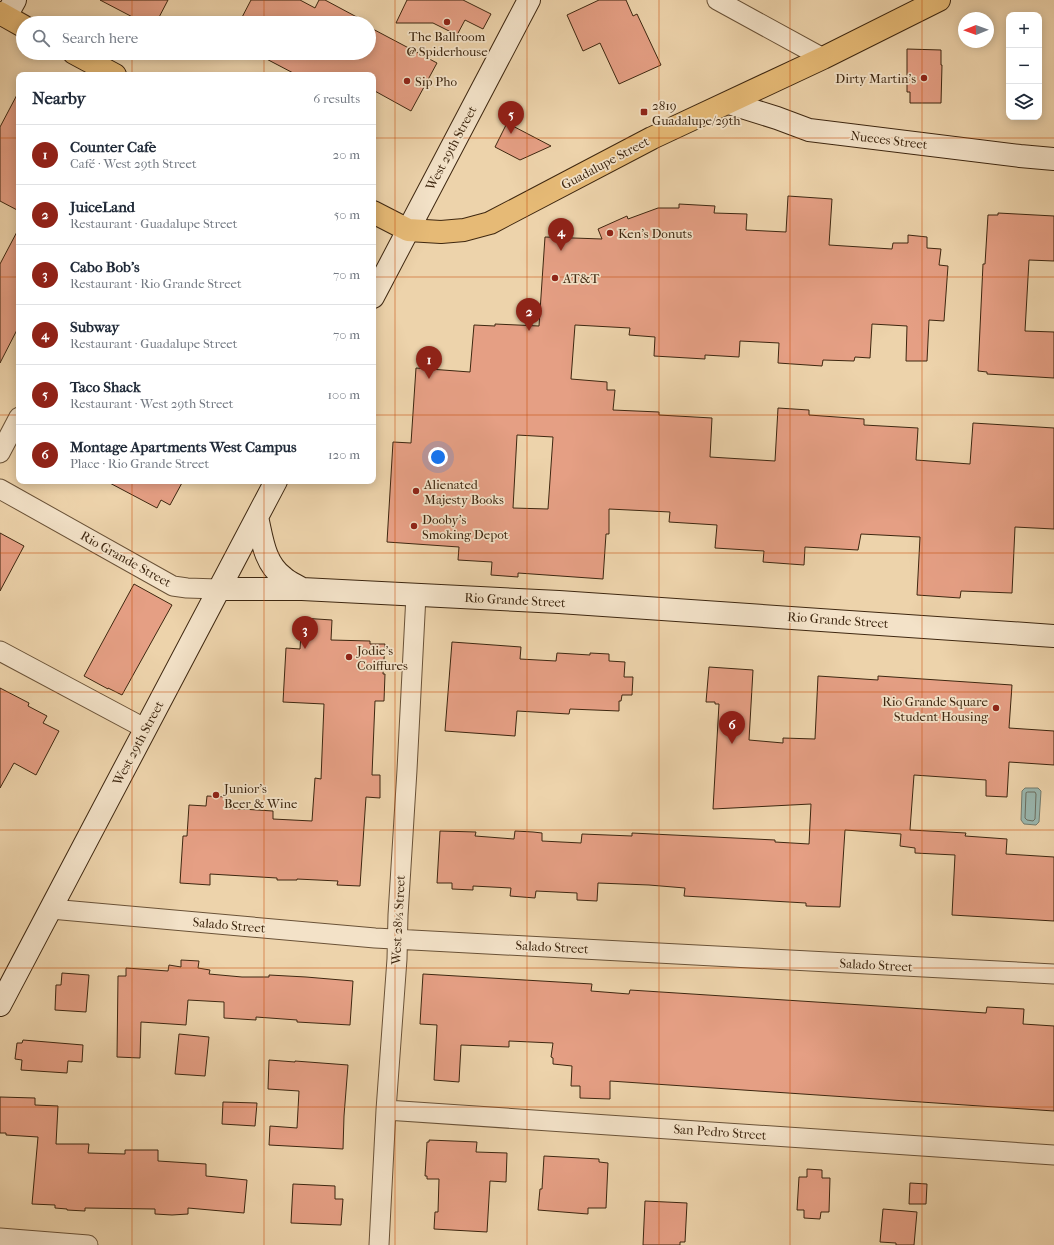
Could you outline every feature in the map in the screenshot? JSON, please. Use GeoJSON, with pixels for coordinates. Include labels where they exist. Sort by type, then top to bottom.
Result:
{"type":"FeatureCollection","features":[{"type":"Feature","properties":{"kind":"main road","name":"Guadalupe Street"},"geometry":{"type":"LineString","coordinates":[[376,214],[408,230],[464,230],[490,223],[652,138],[823,58],[939,0]]}},
{"type":"Feature","properties":{"kind":"main road"},"geometry":{"type":"LineString","coordinates":[[87,60],[109,72]]}},
{"type":"Feature","properties":{"kind":"street","name":"West 29th Street"},"geometry":{"type":"LineString","coordinates":[[376,291],[529,0]]}},
{"type":"Feature","properties":{"kind":"street"},"geometry":{"type":"LineString","coordinates":[[718,0],[823,58]]}},
{"type":"Feature","properties":{"kind":"street","name":"Nueces Street"},"geometry":{"type":"LineString","coordinates":[[729,103],[809,130],[1054,159]]}},
{"type":"Feature","properties":{"kind":"street"},"geometry":{"type":"LineString","coordinates":[[0,453],[16,423]]}},
{"type":"Feature","properties":{"kind":"street","name":"West 29th Street"},"geometry":{"type":"LineString","coordinates":[[1,1002],[274,484]]}},
{"type":"Feature","properties":{"kind":"street","name":"Rio Grande Street"},"geometry":{"type":"LineString","coordinates":[[0,489],[173,586],[187,588],[218,590],[302,589],[559,602],[1054,636]]}},
{"type":"Feature","properties":{"kind":"street"},"geometry":{"type":"LineString","coordinates":[[257,516],[265,550],[272,566],[283,577],[302,589]]}},
{"type":"Feature","properties":{"kind":"street","name":"West 28½ Street"},"geometry":{"type":"LineString","coordinates":[[379,1245],[416,595]]}},
{"type":"Feature","properties":{"kind":"street"},"geometry":{"type":"LineString","coordinates":[[0,651],[146,729]]}},
{"type":"Feature","properties":{"kind":"street","name":"Salado Street"},"geometry":{"type":"LineString","coordinates":[[51,909],[397,939],[1054,974]]}},
{"type":"Feature","properties":{"kind":"street","name":"San Pedro Street"},"geometry":{"type":"LineString","coordinates":[[386,1110],[1054,1155]]}},
{"type":"Feature","properties":{"kind":"street"},"geometry":{"type":"LineString","coordinates":[[0,1238],[88,1245]]}},
{"type":"Feature","properties":{"kind":"water"},"geometry":{"type":"Polygon","coordinates":[[[1025,788],[1038,788],[1041,791],[1039,822],[1036,825],[1024,824],[1021,820],[1022,791],[1025,788]]]}},
{"type":"Feature","properties":{"kind":"building"},"geometry":{"type":"Polygon","coordinates":[[[100,0],[168,0],[160,16],[131,16],[100,0]]]}},
{"type":"Feature","properties":{"kind":"building"},"geometry":{"type":"Polygon","coordinates":[[[251,0],[300,0],[315,8],[319,0],[325,0],[355,16],[243,16],[251,0]]]}},
{"type":"Feature","properties":{"kind":"building","name":"The Ballroom @ Spiderhouse"},"geometry":{"type":"Polygon","coordinates":[[[407,0],[463,0],[491,14],[483,29],[465,20],[457,35],[433,23],[396,23],[407,0]]]}},
{"type":"Feature","properties":{"kind":"building"},"geometry":{"type":"Polygon","coordinates":[[[599,0],[626,0],[633,16],[637,14],[661,65],[619,84],[600,43],[583,51],[567,15],[599,0]]]}},
{"type":"Feature","properties":{"kind":"building"},"geometry":{"type":"Polygon","coordinates":[[[376,31],[437,63],[411,111],[376,92],[376,72],[291,72],[268,60],[376,60],[376,31]]]}},
{"type":"Feature","properties":{"kind":"building","name":"Dirty Martin's"},"geometry":{"type":"Polygon","coordinates":[[[907,49],[941,50],[941,103],[910,103],[910,92],[907,92],[907,49]]]}},
{"type":"Feature","properties":{"kind":"building"},"geometry":{"type":"Polygon","coordinates":[[[16,97],[16,209],[0,201],[0,127],[16,97]]]}},
{"type":"Feature","properties":{"kind":"building"},"geometry":{"type":"Polygon","coordinates":[[[507,123],[551,146],[520,160],[495,147],[507,123]]]}},
{"type":"Feature","properties":{"kind":"building"},"geometry":{"type":"Polygon","coordinates":[[[788,196],[832,199],[829,245],[892,249],[893,243],[908,243],[908,235],[927,237],[927,248],[941,249],[939,265],[948,266],[944,321],[929,320],[927,361],[906,361],[907,326],[872,324],[870,358],[855,357],[854,361],[823,360],[822,366],[778,363],[779,343],[740,341],[739,357],[705,355],[705,359],[654,356],[655,337],[629,335],[630,328],[575,325],[571,379],[607,382],[607,390],[615,390],[613,410],[659,412],[659,415],[712,418],[710,457],[775,461],[778,408],[809,410],[809,415],[864,419],[864,425],[918,428],[916,460],[970,464],[973,423],[1054,428],[1054,529],[1015,527],[1012,593],[961,591],[960,598],[917,595],[920,537],[861,534],[858,550],[805,547],[804,565],[763,562],[764,551],[715,548],[717,525],[669,522],[670,512],[609,509],[609,534],[606,534],[603,579],[518,573],[518,577],[491,575],[492,562],[458,560],[459,547],[387,542],[393,442],[411,443],[416,368],[470,372],[474,325],[495,326],[495,324],[539,326],[545,237],[602,239],[598,229],[627,216],[628,219],[658,208],[679,208],[679,204],[715,206],[714,213],[747,214],[746,230],[786,232],[788,196]],[[517,435],[513,508],[548,509],[553,437],[517,435]]]}},
{"type":"Feature","properties":{"kind":"building"},"geometry":{"type":"Polygon","coordinates":[[[998,213],[1054,216],[1054,261],[1029,260],[1025,331],[1054,332],[1054,378],[987,374],[987,372],[978,371],[983,264],[985,264],[988,215],[998,215],[998,213]]]}},
{"type":"Feature","properties":{"kind":"building"},"geometry":{"type":"Polygon","coordinates":[[[16,234],[16,332],[0,363],[0,264],[16,234]]]}},
{"type":"Feature","properties":{"kind":"building"},"geometry":{"type":"Polygon","coordinates":[[[112,484],[181,484],[170,505],[161,500],[157,508],[112,484]]]}},
{"type":"Feature","properties":{"kind":"building"},"geometry":{"type":"Polygon","coordinates":[[[0,533],[24,546],[0,591],[0,533]]]}},
{"type":"Feature","properties":{"kind":"building"},"geometry":{"type":"Polygon","coordinates":[[[134,584],[172,605],[122,695],[84,676],[134,584]]]}},
{"type":"Feature","properties":{"kind":"building"},"geometry":{"type":"Polygon","coordinates":[[[302,618],[332,620],[331,640],[370,641],[370,644],[385,644],[383,674],[385,674],[384,701],[375,701],[372,775],[380,775],[380,798],[366,797],[360,886],[337,885],[338,881],[297,879],[277,880],[277,878],[210,874],[210,885],[180,883],[183,836],[187,836],[189,805],[206,806],[207,796],[227,797],[226,808],[273,811],[273,819],[312,821],[315,778],[321,779],[324,704],[283,702],[286,648],[300,649],[302,618]]]}},
{"type":"Feature","properties":{"kind":"building"},"geometry":{"type":"Polygon","coordinates":[[[452,642],[521,647],[520,659],[556,661],[557,653],[590,655],[590,653],[609,654],[609,661],[625,662],[624,677],[633,677],[632,695],[622,695],[621,701],[619,701],[619,711],[570,709],[569,714],[517,711],[515,736],[445,731],[452,642]]]}},
{"type":"Feature","properties":{"kind":"building"},"geometry":{"type":"Polygon","coordinates":[[[709,667],[753,670],[749,740],[783,743],[783,738],[815,739],[818,676],[878,680],[878,676],[1012,685],[1009,728],[1054,731],[1054,765],[1009,762],[1007,797],[986,796],[986,780],[914,775],[910,830],[966,833],[965,836],[1007,839],[1006,854],[1054,857],[1054,921],[952,915],[955,855],[915,853],[915,848],[900,846],[901,834],[845,830],[840,907],[806,906],[806,903],[684,896],[685,888],[649,885],[598,883],[597,901],[577,900],[577,893],[536,891],[535,898],[510,896],[511,888],[473,886],[473,890],[452,889],[452,883],[437,883],[440,831],[476,832],[475,836],[514,839],[515,831],[533,832],[542,833],[542,841],[581,843],[582,834],[632,836],[632,833],[775,840],[775,842],[809,844],[811,804],[713,809],[719,704],[715,704],[715,702],[706,702],[709,667]]]}},
{"type":"Feature","properties":{"kind":"building"},"geometry":{"type":"Polygon","coordinates":[[[0,688],[29,703],[28,706],[47,716],[43,723],[59,731],[36,775],[14,763],[0,788],[0,688]]]}},
{"type":"Feature","properties":{"kind":"building"},"geometry":{"type":"Polygon","coordinates":[[[181,960],[199,961],[198,968],[210,970],[209,974],[242,977],[269,977],[269,975],[353,981],[350,1025],[297,1022],[297,1020],[256,1017],[256,1020],[224,1018],[224,1002],[188,1000],[186,1025],[141,1022],[140,1058],[117,1057],[118,976],[126,976],[126,968],[168,971],[169,965],[181,967],[181,960]]]}},
{"type":"Feature","properties":{"kind":"building"},"geometry":{"type":"Polygon","coordinates":[[[62,973],[89,975],[86,1012],[55,1010],[56,985],[61,985],[62,973]]]}},
{"type":"Feature","properties":{"kind":"building"},"geometry":{"type":"Polygon","coordinates":[[[423,974],[592,984],[591,991],[629,994],[630,990],[986,1013],[987,1007],[1024,1009],[1023,1024],[1054,1026],[1054,1111],[610,1081],[610,1099],[580,1098],[580,1086],[571,1086],[572,1066],[553,1064],[553,1058],[551,1057],[553,1043],[509,1041],[509,1047],[461,1045],[459,1082],[434,1080],[437,1025],[420,1024],[423,974]]]}},
{"type":"Feature","properties":{"kind":"building"},"geometry":{"type":"Polygon","coordinates":[[[179,1034],[209,1037],[205,1076],[175,1074],[179,1034]]]}},
{"type":"Feature","properties":{"kind":"building"},"geometry":{"type":"Polygon","coordinates":[[[23,1040],[83,1045],[82,1062],[68,1061],[67,1073],[21,1070],[22,1060],[15,1059],[17,1043],[22,1043],[23,1040]]]}},
{"type":"Feature","properties":{"kind":"building"},"geometry":{"type":"Polygon","coordinates":[[[269,1060],[348,1065],[343,1149],[269,1145],[270,1126],[297,1128],[299,1091],[268,1089],[269,1060]]]}},
{"type":"Feature","properties":{"kind":"building"},"geometry":{"type":"Polygon","coordinates":[[[0,1097],[35,1098],[35,1105],[58,1106],[56,1144],[89,1144],[88,1153],[125,1154],[125,1150],[158,1150],[158,1161],[206,1164],[206,1176],[247,1180],[244,1213],[188,1208],[188,1214],[172,1215],[155,1214],[155,1209],[85,1208],[85,1211],[55,1208],[55,1205],[32,1204],[38,1137],[6,1135],[6,1133],[0,1133],[0,1097]]]}},
{"type":"Feature","properties":{"kind":"building"},"geometry":{"type":"Polygon","coordinates":[[[223,1102],[257,1103],[255,1126],[222,1124],[223,1102]]]}},
{"type":"Feature","properties":{"kind":"building"},"geometry":{"type":"Polygon","coordinates":[[[429,1140],[477,1142],[476,1152],[507,1153],[506,1182],[490,1181],[487,1232],[434,1229],[435,1212],[438,1212],[439,1179],[427,1179],[427,1176],[425,1176],[427,1142],[429,1142],[429,1140]]]}},
{"type":"Feature","properties":{"kind":"building"},"geometry":{"type":"Polygon","coordinates":[[[544,1156],[599,1159],[599,1162],[608,1163],[606,1208],[588,1208],[588,1214],[538,1210],[540,1189],[542,1189],[544,1156]]]}},
{"type":"Feature","properties":{"kind":"building"},"geometry":{"type":"Polygon","coordinates":[[[807,1169],[822,1170],[822,1178],[830,1178],[829,1212],[821,1212],[820,1219],[804,1218],[804,1210],[797,1210],[799,1177],[807,1177],[807,1169]]]}},
{"type":"Feature","properties":{"kind":"building"},"geometry":{"type":"Polygon","coordinates":[[[910,1183],[927,1184],[926,1204],[909,1204],[910,1183]]]}},
{"type":"Feature","properties":{"kind":"building"},"geometry":{"type":"Polygon","coordinates":[[[293,1184],[335,1186],[335,1199],[343,1199],[341,1225],[291,1223],[293,1184]]]}},
{"type":"Feature","properties":{"kind":"building"},"geometry":{"type":"Polygon","coordinates":[[[645,1201],[687,1203],[685,1242],[680,1242],[680,1245],[643,1245],[645,1201]]]}},
{"type":"Feature","properties":{"kind":"building"},"geometry":{"type":"Polygon","coordinates":[[[883,1209],[917,1212],[914,1245],[896,1245],[896,1243],[880,1242],[883,1209]]]}},
{"type":"Feature","properties":{"kind":"place","name":"The Ballroom @ Spiderhouse"},"geometry":{"type":"Point","coordinates":[447,22]}},
{"type":"Feature","properties":{"kind":"place","name":"Dirty Martin's"},"geometry":{"type":"Point","coordinates":[924,78]}},
{"type":"Feature","properties":{"kind":"place","name":"Sip Pho"},"geometry":{"type":"Point","coordinates":[407,81]}},
{"type":"Feature","properties":{"kind":"place","name":"2819 Guadalupe/29th"},"geometry":{"type":"Point","coordinates":[644,112]}},
{"type":"Feature","properties":{"kind":"place","name":"Taco Shack"},"geometry":{"type":"Point","coordinates":[511,134]}},
{"type":"Feature","properties":{"kind":"place","name":"Ken's Donuts"},"geometry":{"type":"Point","coordinates":[610,233]}},
{"type":"Feature","properties":{"kind":"place","name":"Subway"},"geometry":{"type":"Point","coordinates":[561,251]}},
{"type":"Feature","properties":{"kind":"place","name":"AT&T"},"geometry":{"type":"Point","coordinates":[555,278]}},
{"type":"Feature","properties":{"kind":"place","name":"JuiceLand"},"geometry":{"type":"Point","coordinates":[529,331]}},
{"type":"Feature","properties":{"kind":"place","name":"Counter Cafe"},"geometry":{"type":"Point","coordinates":[429,379]}},
{"type":"Feature","properties":{"kind":"place","name":"Alienated Majesty Books"},"geometry":{"type":"Point","coordinates":[416,491]}},
{"type":"Feature","properties":{"kind":"place","name":"Dooby's Smoking Depot"},"geometry":{"type":"Point","coordinates":[414,526]}},
{"type":"Feature","properties":{"kind":"place","name":"Cabo Bob's"},"geometry":{"type":"Point","coordinates":[305,649]}},
{"type":"Feature","properties":{"kind":"place","name":"Jodie's Coiffures"},"geometry":{"type":"Point","coordinates":[349,657]}},
{"type":"Feature","properties":{"kind":"place","name":"Rio Grande Square Student Housing"},"geometry":{"type":"Point","coordinates":[996,708]}},
{"type":"Feature","properties":{"kind":"place","name":"Montage Apartments West Campus"},"geometry":{"type":"Point","coordinates":[732,744]}},
{"type":"Feature","properties":{"kind":"place","name":"Junior's Beer & Wine"},"geometry":{"type":"Point","coordinates":[216,795]}}]}
